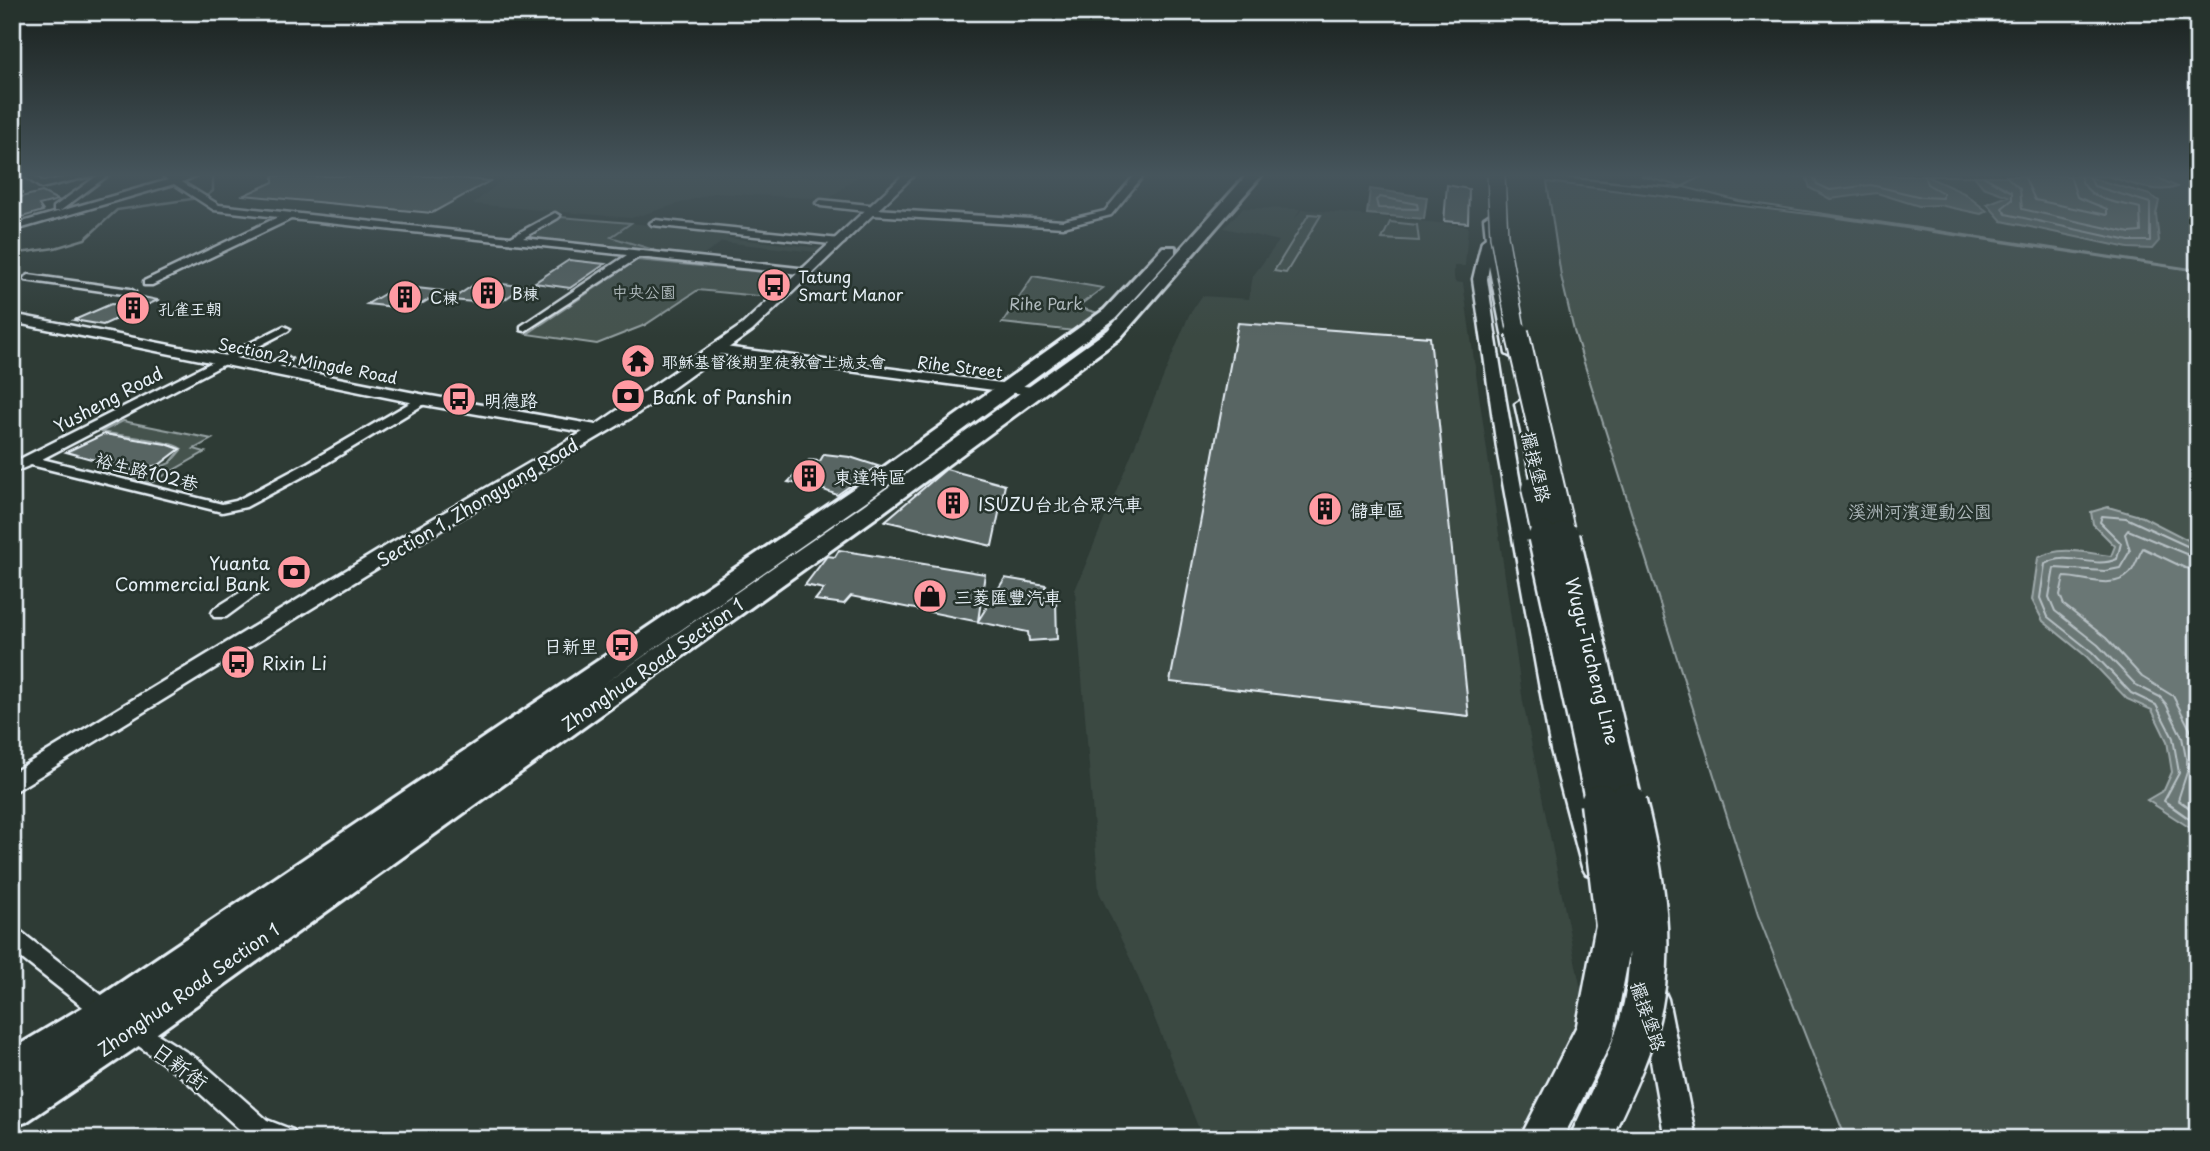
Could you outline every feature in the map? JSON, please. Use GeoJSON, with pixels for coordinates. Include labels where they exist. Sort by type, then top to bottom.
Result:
{"type":"FeatureCollection","features":[{"type":"Feature","properties":{"kind":"highway","name":"Wugu-Tucheng Line"},"geometry":{"type":"LineString","coordinates":[[1486,230],[1489,270],[1601,806],[1615,926],[1595,1032],[1541,1139]]}},
{"type":"Feature","properties":{"kind":"highway","name":"Wugu-Tucheng Line"},"geometry":{"type":"LineString","coordinates":[[1499,230],[1508,296],[1643,869],[1649,926],[1646,990],[1629,1051],[1590,1139]]}},
{"type":"Feature","properties":{"kind":"main road","name":"Zhonghua Road Section 1"},"geometry":{"type":"LineString","coordinates":[[12,1109],[133,1029],[870,511],[1021,390],[1110,314],[1186,230]]}},
{"type":"Feature","properties":{"kind":"main road","name":"Zhonghua Road Section 1"},"geometry":{"type":"LineString","coordinates":[[12,1069],[106,1012],[868,489],[1021,390],[1114,334],[1133,316],[1208,230]]}},
{"type":"Feature","properties":{"kind":"street"},"geometry":{"type":"LineString","coordinates":[[148,283],[261,230]]}},
{"type":"Feature","properties":{"kind":"street"},"geometry":{"type":"LineString","coordinates":[[406,230],[808,272]]}},
{"type":"Feature","properties":{"kind":"street"},"geometry":{"type":"LineString","coordinates":[[511,241],[531,230]]}},
{"type":"Feature","properties":{"kind":"street"},"geometry":{"type":"LineString","coordinates":[[720,230],[840,242]]}},
{"type":"Feature","properties":{"kind":"street","name":"Section 1, Zhongyang Road"},"geometry":{"type":"LineString","coordinates":[[12,784],[628,413],[747,328],[854,230]]}},
{"type":"Feature","properties":{"kind":"street","name":"擺接堡路"},"geometry":{"type":"LineString","coordinates":[[1490,230],[1497,280],[1523,403],[1646,950],[1664,1059]]}},
{"type":"Feature","properties":{"kind":"street","name":"擺接堡路"},"geometry":{"type":"LineString","coordinates":[[1490,233],[1480,279],[1534,611],[1576,813],[1664,1059]]}},
{"type":"Feature","properties":{"kind":"street"},"geometry":{"type":"LineString","coordinates":[[525,328],[636,254]]}},
{"type":"Feature","properties":{"kind":"street"},"geometry":{"type":"LineString","coordinates":[[29,278],[130,292]]}},
{"type":"Feature","properties":{"kind":"street","name":"Section 2, Mingde Road"},"geometry":{"type":"LineString","coordinates":[[12,318],[220,361],[598,430]]}},
{"type":"Feature","properties":{"kind":"street","name":"Yusheng Road"},"geometry":{"type":"LineString","coordinates":[[12,469],[284,329]]}},
{"type":"Feature","properties":{"kind":"street","name":"Rihe Street"},"geometry":{"type":"LineString","coordinates":[[717,350],[1021,390]]}},
{"type":"Feature","properties":{"kind":"street"},"geometry":{"type":"LineString","coordinates":[[267,369],[285,359]]}},
{"type":"Feature","properties":{"kind":"street","name":"裕生路102巷"},"geometry":{"type":"LineString","coordinates":[[29,460],[222,508],[241,504],[425,400]]}},
{"type":"Feature","properties":{"kind":"street"},"geometry":{"type":"LineString","coordinates":[[1499,401],[1523,403]]}},
{"type":"Feature","properties":{"kind":"street"},"geometry":{"type":"LineString","coordinates":[[220,613],[254,589]]}},
{"type":"Feature","properties":{"kind":"street","name":"日新街"},"geometry":{"type":"LineString","coordinates":[[12,938],[106,1012],[190,1068],[258,1129],[284,1139]]}},
{"type":"Feature","properties":{"kind":"street"},"geometry":{"type":"LineString","coordinates":[[1664,1059],[1681,1139]]}},
{"type":"Feature","properties":{"kind":"shaded area"},"geometry":{"type":"Polygon","coordinates":[[[621,230],[693,230],[732,234],[728,238],[821,248],[816,252],[722,242],[700,258],[652,253],[610,237],[621,230]]]}},
{"type":"Feature","properties":{"kind":"shaded area"},"geometry":{"type":"Polygon","coordinates":[[[1231,230],[1468,230],[1465,266],[1454,266],[1454,277],[1455,282],[1463,283],[1523,702],[1611,1139],[1203,1139],[1134,967],[1099,892],[1075,590],[1189,315],[1202,296],[1249,299],[1253,276],[1279,241],[1231,230]]]}},
{"type":"Feature","properties":{"kind":"green space"},"geometry":{"type":"Polygon","coordinates":[[[539,230],[621,230],[611,237],[654,250],[523,239],[539,230]]]}},
{"type":"Feature","properties":{"kind":"green space"},"geometry":{"type":"Polygon","coordinates":[[[1299,230],[1312,230],[1286,273],[1274,271],[1299,230]]]}},
{"type":"Feature","properties":{"kind":"green space"},"geometry":{"type":"Polygon","coordinates":[[[1386,230],[1418,230],[1419,241],[1382,239],[1386,230]]]}},
{"type":"Feature","properties":{"kind":"green space","name":"溪洲河濱運動公園"},"geometry":{"type":"Polygon","coordinates":[[[1554,230],[1918,230],[2198,271],[2198,1139],[1846,1139],[1758,915],[1574,331],[1561,276],[1554,230]]]}},
{"type":"Feature","properties":{"kind":"green space"},"geometry":{"type":"Polygon","coordinates":[[[1930,230],[2198,230],[2198,270],[1930,230]]]}},
{"type":"Feature","properties":{"kind":"green space","name":"中央公園"},"geometry":{"type":"Polygon","coordinates":[[[637,260],[784,274],[758,296],[698,290],[645,325],[597,344],[527,334],[637,260]]]}},
{"type":"Feature","properties":{"kind":"green space","name":"Rihe Park"},"geometry":{"type":"Polygon","coordinates":[[[1033,276],[1103,288],[1077,307],[1098,313],[1075,331],[1002,323],[1033,276]]]}},
{"type":"Feature","properties":{"kind":"green space"},"geometry":{"type":"Polygon","coordinates":[[[123,421],[212,439],[194,449],[205,452],[151,483],[131,479],[170,463],[182,449],[156,441],[101,432],[123,421]]]}},
{"type":"Feature","properties":{"kind":"water"},"geometry":{"type":"Polygon","coordinates":[[[2043,230],[2158,230],[2159,241],[2152,249],[2128,248],[2043,230]]]}},
{"type":"Feature","properties":{"kind":"water"},"geometry":{"type":"Polygon","coordinates":[[[2108,507],[2143,517],[2198,545],[2198,833],[2147,800],[2164,790],[2172,772],[2167,741],[2152,710],[2127,699],[2087,657],[2043,621],[2032,600],[2038,558],[2065,551],[2111,556],[2115,546],[2093,524],[2091,512],[2108,507]]]}},
{"type":"Feature","properties":{"kind":"building"},"geometry":{"type":"Polygon","coordinates":[[[569,260],[605,264],[570,288],[534,283],[569,260]]]}},
{"type":"Feature","properties":{"kind":"building","name":"B棟"},"geometry":{"type":"Polygon","coordinates":[[[478,282],[524,286],[498,304],[451,300],[478,282]]]}},
{"type":"Feature","properties":{"kind":"building","name":"C棟"},"geometry":{"type":"Polygon","coordinates":[[[398,286],[443,291],[413,309],[367,304],[398,286]]]}},
{"type":"Feature","properties":{"kind":"building","name":"孔雀王朝"},"geometry":{"type":"Polygon","coordinates":[[[138,296],[158,300],[103,325],[74,320],[111,304],[121,305],[138,296]]]}},
{"type":"Feature","properties":{"kind":"building","name":"儲車區"},"geometry":{"type":"Polygon","coordinates":[[[1238,323],[1430,337],[1469,716],[1170,682],[1238,323]]]}},
{"type":"Feature","properties":{"kind":"building"},"geometry":{"type":"Polygon","coordinates":[[[104,434],[166,444],[180,449],[159,465],[131,470],[66,452],[104,434]]]}},
{"type":"Feature","properties":{"kind":"building","name":"東達特區"},"geometry":{"type":"Polygon","coordinates":[[[824,454],[850,457],[878,466],[837,495],[816,487],[788,482],[809,460],[820,461],[824,454]]]}},
{"type":"Feature","properties":{"kind":"building","name":"ISUZU台北合眾汽車"},"geometry":{"type":"Polygon","coordinates":[[[946,469],[1005,485],[992,546],[885,521],[946,469]]]}},
{"type":"Feature","properties":{"kind":"building","name":"三菱匯豐汽車"},"geometry":{"type":"Polygon","coordinates":[[[839,550],[985,574],[978,621],[1005,578],[1046,585],[1041,596],[1056,600],[1057,639],[1029,641],[1028,632],[851,596],[844,604],[815,600],[824,589],[805,585],[827,556],[835,557],[839,550]]]}},
{"type":"Feature","properties":{"kind":"waterway"},"geometry":{"type":"LineString","coordinates":[[12,254],[55,248],[85,239],[95,230]]}},
{"type":"Feature","properties":{"kind":"place","name":"Tatung Smart Manor"},"geometry":{"type":"Point","coordinates":[774,285]}},
{"type":"Feature","properties":{"kind":"place","name":"B棟"},"geometry":{"type":"Point","coordinates":[488,293]}},
{"type":"Feature","properties":{"kind":"place","name":"C棟"},"geometry":{"type":"Point","coordinates":[405,297]}},
{"type":"Feature","properties":{"kind":"place","name":"孔雀王朝"},"geometry":{"type":"Point","coordinates":[133,308]}},
{"type":"Feature","properties":{"kind":"place","name":"耶穌基督後期聖徒教會土城支會"},"geometry":{"type":"Point","coordinates":[638,361]}},
{"type":"Feature","properties":{"kind":"place","name":"Bank of Panshin"},"geometry":{"type":"Point","coordinates":[628,396]}},
{"type":"Feature","properties":{"kind":"place","name":"明德路"},"geometry":{"type":"Point","coordinates":[459,399]}},
{"type":"Feature","properties":{"kind":"place","name":"東達特區"},"geometry":{"type":"Point","coordinates":[809,476]}},
{"type":"Feature","properties":{"kind":"place","name":"ISUZU台北合眾汽車"},"geometry":{"type":"Point","coordinates":[953,503]}},
{"type":"Feature","properties":{"kind":"place","name":"儲車區"},"geometry":{"type":"Point","coordinates":[1325,509]}},
{"type":"Feature","properties":{"kind":"place","name":"Yuanta Commercial Bank"},"geometry":{"type":"Point","coordinates":[294,572]}},
{"type":"Feature","properties":{"kind":"place","name":"三菱匯豐汽車"},"geometry":{"type":"Point","coordinates":[930,596]}},
{"type":"Feature","properties":{"kind":"place","name":"日新里"},"geometry":{"type":"Point","coordinates":[622,645]}},
{"type":"Feature","properties":{"kind":"place","name":"Rixin Li"},"geometry":{"type":"Point","coordinates":[238,662]}}]}
